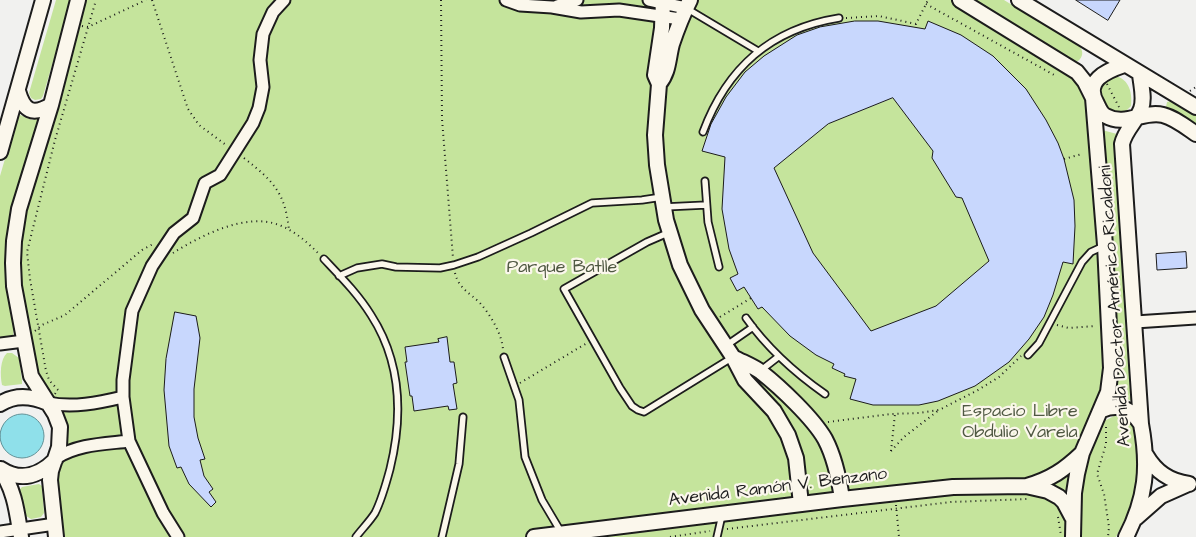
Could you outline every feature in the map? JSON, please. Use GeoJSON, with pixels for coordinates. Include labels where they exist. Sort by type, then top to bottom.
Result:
{"type":"FeatureCollection","features":[{"type":"Feature","properties":{"kind":"street"},"geometry":{"type":"LineString","coordinates":[[0,152],[43,0]]}},
{"type":"Feature","properties":{"kind":"street"},"geometry":{"type":"LineString","coordinates":[[0,532],[21,533],[55,530],[50,480],[60,438],[60,427],[55,414],[31,376],[14,286],[14,241],[25,186],[51,105],[78,0]]}},
{"type":"Feature","properties":{"kind":"street"},"geometry":{"type":"LineString","coordinates":[[178,537],[163,513],[130,441],[123,397],[123,380],[132,311],[148,275],[174,233],[193,218],[205,183],[220,175],[235,150],[245,138],[259,108],[263,87],[260,60],[263,34],[273,12],[284,0]]}},
{"type":"Feature","properties":{"kind":"street"},"geometry":{"type":"LineString","coordinates":[[506,0],[520,5],[552,6],[581,12],[659,5],[685,9],[672,44],[666,76],[659,84]]}},
{"type":"Feature","properties":{"kind":"street"},"geometry":{"type":"LineString","coordinates":[[552,6],[577,0]]}},
{"type":"Feature","properties":{"kind":"street","name":"Avenida Doctor Américo Ricaldoni"},"geometry":{"type":"LineString","coordinates":[[960,0],[1077,72],[1085,82],[1093,98],[1105,245],[1111,368],[1108,392],[1102,410],[1082,453],[1074,493],[1073,537]]}},
{"type":"Feature","properties":{"kind":"street"},"geometry":{"type":"LineString","coordinates":[[1019,0],[1196,107]]}},
{"type":"Feature","properties":{"kind":"street"},"geometry":{"type":"LineString","coordinates":[[659,5],[655,75],[659,84],[656,135],[657,165],[670,232],[687,281],[710,324],[745,380],[774,410],[788,435],[796,458],[801,504]]}},
{"type":"Feature","properties":{"kind":"street"},"geometry":{"type":"LineString","coordinates":[[1124,65],[1110,69],[1100,75],[1095,82],[1093,98],[1101,112],[1117,120],[1153,114],[1166,115],[1196,134]]}},
{"type":"Feature","properties":{"kind":"street","name":"Avenida Doctor Américo Ricaldoni"},"geometry":{"type":"LineString","coordinates":[[1126,537],[1136,518],[1146,473],[1122,144],[1125,134],[1136,118],[1142,103],[1140,74]]}},
{"type":"Feature","properties":{"kind":"street"},"geometry":{"type":"LineString","coordinates":[[18,91],[27,109],[34,111],[43,110],[51,105]]}},
{"type":"Feature","properties":{"kind":"street"},"geometry":{"type":"LineString","coordinates":[[1135,322],[1196,318]]}},
{"type":"Feature","properties":{"kind":"street"},"geometry":{"type":"LineString","coordinates":[[0,344],[24,341]]}},
{"type":"Feature","properties":{"kind":"street"},"geometry":{"type":"LineString","coordinates":[[729,352],[760,371],[807,415],[818,429],[835,461],[842,499]]}},
{"type":"Feature","properties":{"kind":"street"},"geometry":{"type":"LineString","coordinates":[[0,404],[7,399],[18,397],[30,397],[57,405],[86,405],[123,397]]}},
{"type":"Feature","properties":{"kind":"street"},"geometry":{"type":"LineString","coordinates":[[1102,410],[1114,406],[1124,408],[1131,412],[1141,424]]}},
{"type":"Feature","properties":{"kind":"street"},"geometry":{"type":"LineString","coordinates":[[0,469],[8,474],[28,476],[45,469],[56,458],[68,451],[93,444],[130,441]]}},
{"type":"Feature","properties":{"kind":"street","name":"Avenida Ramón V. Benzano"},"geometry":{"type":"LineString","coordinates":[[1026,486],[1054,476],[1065,469],[1082,453]]}},
{"type":"Feature","properties":{"kind":"street"},"geometry":{"type":"LineString","coordinates":[[1146,455],[1156,470],[1164,476],[1192,483]]}},
{"type":"Feature","properties":{"kind":"street"},"geometry":{"type":"LineString","coordinates":[[0,469],[10,486],[16,502],[21,533]]}},
{"type":"Feature","properties":{"kind":"street"},"geometry":{"type":"LineString","coordinates":[[1136,518],[1161,496],[1192,483]]}},
{"type":"Feature","properties":{"kind":"street","name":"Avenida Ramón V. Benzano"},"geometry":{"type":"LineString","coordinates":[[534,537],[895,492],[954,487],[1026,486],[1048,490],[1064,502],[1073,518]]}},
{"type":"Feature","properties":{"kind":"lane"},"geometry":{"type":"LineString","coordinates":[[685,9],[758,51]]}},
{"type":"Feature","properties":{"kind":"lane"},"geometry":{"type":"LineString","coordinates":[[703,132],[719,96],[730,79],[758,51],[773,41],[804,26],[839,18]]}},
{"type":"Feature","properties":{"kind":"lane"},"geometry":{"type":"LineString","coordinates":[[705,181],[706,204],[712,242],[719,267]]}},
{"type":"Feature","properties":{"kind":"lane"},"geometry":{"type":"LineString","coordinates":[[339,276],[357,268],[382,264],[440,268],[454,265],[478,257],[592,203],[642,200],[706,204]]}},
{"type":"Feature","properties":{"kind":"lane"},"geometry":{"type":"LineString","coordinates":[[670,232],[647,242],[564,289],[607,366],[632,406],[644,412],[729,352],[753,328]]}},
{"type":"Feature","properties":{"kind":"lane"},"geometry":{"type":"LineString","coordinates":[[1028,355],[1039,343],[1082,262],[1091,252],[1105,245]]}},
{"type":"Feature","properties":{"kind":"lane"},"geometry":{"type":"LineString","coordinates":[[324,259],[362,302],[372,317],[382,337],[396,375],[399,402],[396,439],[386,485],[374,514],[356,537]]}},
{"type":"Feature","properties":{"kind":"lane"},"geometry":{"type":"LineString","coordinates":[[746,318],[778,356],[793,370],[826,394]]}},
{"type":"Feature","properties":{"kind":"lane"},"geometry":{"type":"LineString","coordinates":[[504,356],[519,400],[525,457],[542,500],[562,534]]}},
{"type":"Feature","properties":{"kind":"lane"},"geometry":{"type":"LineString","coordinates":[[760,371],[778,356]]}},
{"type":"Feature","properties":{"kind":"lane"},"geometry":{"type":"LineString","coordinates":[[442,537],[459,464],[463,417]]}},
{"type":"Feature","properties":{"kind":"lane"},"geometry":{"type":"LineString","coordinates":[[717,537],[722,514]]}},
{"type":"Feature","properties":{"kind":"path"},"geometry":{"type":"LineString","coordinates":[[48,403],[58,390],[46,371],[27,252],[55,140],[96,0]]}},
{"type":"Feature","properties":{"kind":"path"},"geometry":{"type":"LineString","coordinates":[[72,24],[88,27],[146,0]]}},
{"type":"Feature","properties":{"kind":"path"},"geometry":{"type":"LineString","coordinates":[[152,0],[188,109],[199,125],[212,136],[235,150],[261,171],[277,188],[288,215],[289,230]]}},
{"type":"Feature","properties":{"kind":"path"},"geometry":{"type":"LineString","coordinates":[[441,0],[442,119],[446,188],[454,265],[458,282],[481,304],[495,325],[502,340],[504,356]]}},
{"type":"Feature","properties":{"kind":"path"},"geometry":{"type":"LineString","coordinates":[[839,18],[879,16],[916,24],[928,0]]}},
{"type":"Feature","properties":{"kind":"path"},"geometry":{"type":"LineString","coordinates":[[926,4],[1056,76]]}},
{"type":"Feature","properties":{"kind":"path"},"geometry":{"type":"LineString","coordinates":[[1064,159],[1082,154]]}},
{"type":"Feature","properties":{"kind":"path"},"geometry":{"type":"LineString","coordinates":[[172,254],[200,237],[228,226],[266,222],[277,224],[289,230],[304,240],[324,259]]}},
{"type":"Feature","properties":{"kind":"path"},"geometry":{"type":"LineString","coordinates":[[24,341],[38,328],[65,315],[142,250],[158,242]]}},
{"type":"Feature","properties":{"kind":"path"},"geometry":{"type":"LineString","coordinates":[[710,324],[751,298]]}},
{"type":"Feature","properties":{"kind":"path"},"geometry":{"type":"LineString","coordinates":[[1050,323],[1069,328],[1095,326]]}},
{"type":"Feature","properties":{"kind":"path"},"geometry":{"type":"LineString","coordinates":[[514,386],[593,340]]}},
{"type":"Feature","properties":{"kind":"path"},"geometry":{"type":"LineString","coordinates":[[895,414],[891,451],[904,437],[939,410],[978,390],[999,377],[1022,356],[1028,355]]}},
{"type":"Feature","properties":{"kind":"path"},"geometry":{"type":"LineString","coordinates":[[818,429],[830,421],[939,410]]}},
{"type":"Feature","properties":{"kind":"path"},"geometry":{"type":"LineString","coordinates":[[895,492],[899,537]]}},
{"type":"Feature","properties":{"kind":"path"},"geometry":{"type":"LineString","coordinates":[[670,537],[951,502],[1034,499]]}},
{"type":"Feature","properties":{"kind":"path"},"geometry":{"type":"LineString","coordinates":[[1057,510],[1061,537]]}},
{"type":"Feature","properties":{"kind":"green space"},"geometry":{"type":"Polygon","coordinates":[[[56,0],[71,0],[43,96],[41,99],[35,100],[31,98],[29,93],[56,0]]]}},
{"type":"Feature","properties":{"kind":"green space","name":"Parque Batlle"},"geometry":{"type":"Polygon","coordinates":[[[78,0],[960,0],[1085,82],[1111,368],[1090,432],[1073,537],[56,537],[50,490],[59,447],[48,403],[24,341],[14,241],[78,0]]]}},
{"type":"Feature","properties":{"kind":"green space"},"geometry":{"type":"Polygon","coordinates":[[[971,0],[1004,0],[1079,46],[1082,52],[1081,58],[1074,62],[971,0]]]}},
{"type":"Feature","properties":{"kind":"green space"},"geometry":{"type":"Polygon","coordinates":[[[1112,76],[1126,82],[1130,90],[1131,106],[1123,114],[1112,113],[1100,94],[1106,80],[1112,76]]]}},
{"type":"Feature","properties":{"kind":"green space"},"geometry":{"type":"Polygon","coordinates":[[[1174,100],[1196,113],[1196,128],[1167,111],[1167,102],[1174,100]]]}},
{"type":"Feature","properties":{"kind":"green space"},"geometry":{"type":"Polygon","coordinates":[[[18,114],[32,120],[41,117],[14,201],[9,223],[6,271],[14,328],[11,338],[0,340],[0,176],[18,114]]]}},
{"type":"Feature","properties":{"kind":"green space"},"geometry":{"type":"Polygon","coordinates":[[[1102,130],[1117,134],[1116,144],[1133,401],[1113,397],[1102,130]]]}},
{"type":"Feature","properties":{"kind":"green space"},"geometry":{"type":"Polygon","coordinates":[[[7,353],[12,353],[19,358],[22,384],[2,385],[1,368],[7,353]]]}},
{"type":"Feature","properties":{"kind":"green space"},"geometry":{"type":"Polygon","coordinates":[[[1114,416],[1128,419],[1136,438],[1136,481],[1133,497],[1116,537],[1080,537],[1079,506],[1088,455],[1104,421],[1114,416]]]}},
{"type":"Feature","properties":{"kind":"green space"},"geometry":{"type":"Polygon","coordinates":[[[39,484],[42,486],[44,513],[41,517],[31,519],[23,514],[19,490],[22,487],[39,484]]]}},
{"type":"Feature","properties":{"kind":"water"},"geometry":{"type":"Polygon","coordinates":[[[18,414],[26,414],[38,420],[44,436],[38,452],[26,458],[18,458],[6,452],[0,440],[0,432],[6,420],[18,414]]]}},
{"type":"Feature","properties":{"kind":"building"},"geometry":{"type":"Polygon","coordinates":[[[1076,0],[1120,0],[1108,20],[1076,0]]]}},
{"type":"Feature","properties":{"kind":"building"},"geometry":{"type":"Polygon","coordinates":[[[855,21],[878,21],[925,29],[928,21],[961,35],[993,56],[1026,89],[1046,120],[1064,159],[1074,200],[1073,264],[1063,262],[1044,317],[1029,339],[1009,362],[975,386],[938,401],[919,405],[873,405],[850,399],[856,379],[844,376],[845,374],[832,368],[834,364],[816,355],[790,336],[762,307],[758,309],[744,287],[737,291],[730,278],[738,274],[729,249],[722,209],[725,157],[702,151],[711,124],[726,97],[745,72],[764,56],[797,35],[820,27],[855,21]],[[893,98],[828,124],[774,168],[813,253],[871,331],[936,306],[989,261],[962,198],[956,197],[932,158],[933,151],[893,98]]]}},
{"type":"Feature","properties":{"kind":"building"},"geometry":{"type":"Polygon","coordinates":[[[1186,252],[1187,268],[1157,270],[1156,254],[1186,252]]]}},
{"type":"Feature","properties":{"kind":"building"},"geometry":{"type":"Polygon","coordinates":[[[175,312],[196,316],[200,338],[194,389],[194,417],[205,459],[200,460],[204,476],[213,489],[209,492],[216,502],[211,507],[189,484],[181,467],[177,468],[169,446],[164,390],[166,359],[175,312]]]}},
{"type":"Feature","properties":{"kind":"building"},"geometry":{"type":"Polygon","coordinates":[[[447,337],[450,362],[454,362],[457,383],[453,384],[457,409],[449,410],[448,406],[414,411],[405,362],[407,362],[405,347],[439,342],[438,339],[447,337]]]}},
{"type":"Feature","properties":{"kind":"park label","name":"Espacio Libre Obdulio Varela"},"geometry":{"type":"Point","coordinates":[1020,422]}}]}
